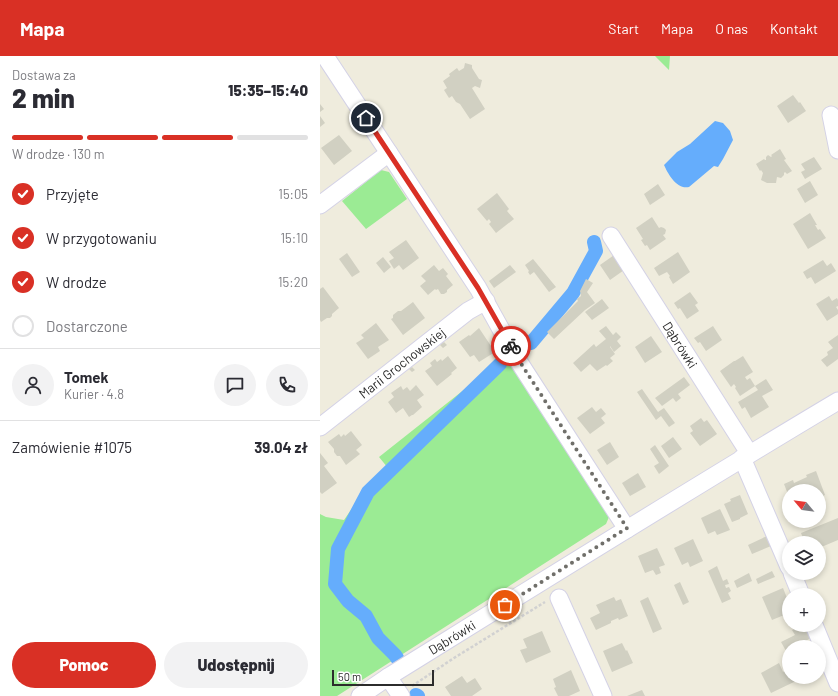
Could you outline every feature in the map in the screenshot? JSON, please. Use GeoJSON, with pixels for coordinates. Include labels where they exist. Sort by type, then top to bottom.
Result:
{"type":"FeatureCollection","features":[{"type":"Feature","properties":{"kind":"street"},"geometry":{"type":"LineString","coordinates":[[325,56],[478,288],[520,362],[627,528]]}},
{"type":"Feature","properties":{"kind":"street"},"geometry":{"type":"LineString","coordinates":[[831,115],[838,150]]}},
{"type":"Feature","properties":{"kind":"street"},"geometry":{"type":"LineString","coordinates":[[320,205],[389,153]]}},
{"type":"Feature","properties":{"kind":"street","name":"Dąbrówki"},"geometry":{"type":"LineString","coordinates":[[611,236],[746,456]]}},
{"type":"Feature","properties":{"kind":"street","name":"Marii Grochowskiej"},"geometry":{"type":"LineString","coordinates":[[320,427],[468,311],[486,301]]}},
{"type":"Feature","properties":{"kind":"street","name":"Dąbrówki"},"geometry":{"type":"LineString","coordinates":[[360,696],[627,528],[838,401]]}},
{"type":"Feature","properties":{"kind":"street"},"geometry":{"type":"LineString","coordinates":[[746,456],[782,549]]}},
{"type":"Feature","properties":{"kind":"street"},"geometry":{"type":"LineString","coordinates":[[559,598],[603,696]]}},
{"type":"Feature","properties":{"kind":"street"},"geometry":{"type":"LineString","coordinates":[[817,632],[838,683]]}},
{"type":"Feature","properties":{"kind":"street"},"geometry":{"type":"LineString","coordinates":[[388,677],[405,692]]}},
{"type":"Feature","properties":{"kind":"path"},"geometry":{"type":"LineString","coordinates":[[405,692],[454,658],[557,595],[559,598]]}},
{"type":"Feature","properties":{"kind":"green space"},"geometry":{"type":"Polygon","coordinates":[[[655,56],[670,56],[669,70],[655,56]]]}},
{"type":"Feature","properties":{"kind":"green space"},"geometry":{"type":"Polygon","coordinates":[[[381,170],[389,172],[407,199],[366,229],[342,201],[381,170]]]}},
{"type":"Feature","properties":{"kind":"green space"},"geometry":{"type":"Polygon","coordinates":[[[505,355],[609,517],[606,524],[337,696],[320,696],[320,514],[326,517],[344,520],[365,490],[388,468],[379,457],[475,381],[505,355]]]}},
{"type":"Feature","properties":{"kind":"water"},"geometry":{"type":"Polygon","coordinates":[[[715,121],[723,123],[730,131],[733,140],[723,159],[718,167],[714,166],[689,187],[677,184],[668,173],[664,165],[677,152],[690,144],[715,121]]]}},
{"type":"Feature","properties":{"kind":"building"},"geometry":{"type":"Polygon","coordinates":[[[465,63],[472,65],[472,68],[479,79],[482,80],[480,88],[475,86],[472,88],[485,109],[470,119],[460,104],[456,102],[452,96],[449,98],[444,90],[447,88],[443,81],[457,68],[459,71],[464,68],[465,63]]]}},
{"type":"Feature","properties":{"kind":"building"},"geometry":{"type":"Polygon","coordinates":[[[793,95],[806,111],[788,123],[777,106],[793,95]]]}},
{"type":"Feature","properties":{"kind":"building"},"geometry":{"type":"Polygon","coordinates":[[[320,104],[324,109],[320,112],[320,104]]]}},
{"type":"Feature","properties":{"kind":"building"},"geometry":{"type":"Polygon","coordinates":[[[320,116],[325,123],[320,127],[320,116]]]}},
{"type":"Feature","properties":{"kind":"building"},"geometry":{"type":"Polygon","coordinates":[[[339,135],[352,151],[334,165],[321,148],[339,135]]]}},
{"type":"Feature","properties":{"kind":"building"},"geometry":{"type":"Polygon","coordinates":[[[780,149],[786,159],[784,160],[792,171],[787,174],[785,172],[781,178],[777,177],[776,183],[767,183],[761,180],[763,173],[756,164],[764,159],[766,160],[768,155],[771,157],[771,155],[780,149]]]}},
{"type":"Feature","properties":{"kind":"building"},"geometry":{"type":"Polygon","coordinates":[[[814,157],[822,169],[805,179],[801,172],[805,170],[801,164],[814,157]]]}},
{"type":"Feature","properties":{"kind":"building"},"geometry":{"type":"Polygon","coordinates":[[[810,181],[818,195],[805,203],[797,189],[810,181]]]}},
{"type":"Feature","properties":{"kind":"building"},"geometry":{"type":"Polygon","coordinates":[[[658,184],[665,195],[650,205],[644,194],[658,184]]]}},
{"type":"Feature","properties":{"kind":"building"},"geometry":{"type":"Polygon","coordinates":[[[497,193],[509,209],[507,211],[514,219],[496,233],[489,224],[491,222],[489,219],[487,221],[477,209],[497,193]]]}},
{"type":"Feature","properties":{"kind":"building"},"geometry":{"type":"Polygon","coordinates":[[[810,213],[817,225],[815,225],[818,230],[820,229],[826,238],[808,249],[793,224],[810,213]]]}},
{"type":"Feature","properties":{"kind":"building"},"geometry":{"type":"Polygon","coordinates":[[[652,217],[659,228],[661,227],[666,230],[665,234],[663,235],[666,239],[650,250],[641,240],[643,239],[636,228],[652,217]]]}},
{"type":"Feature","properties":{"kind":"building"},"geometry":{"type":"Polygon","coordinates":[[[406,240],[419,258],[403,270],[399,265],[394,269],[389,261],[394,258],[389,252],[406,240]]]}},
{"type":"Feature","properties":{"kind":"building"},"geometry":{"type":"Polygon","coordinates":[[[678,252],[690,272],[673,284],[667,272],[659,276],[654,268],[678,252]]]}},
{"type":"Feature","properties":{"kind":"building"},"geometry":{"type":"Polygon","coordinates":[[[347,253],[360,272],[352,277],[339,259],[347,253]]]}},
{"type":"Feature","properties":{"kind":"building"},"geometry":{"type":"Polygon","coordinates":[[[617,253],[627,268],[610,280],[600,265],[617,253]]]}},
{"type":"Feature","properties":{"kind":"building"},"geometry":{"type":"Polygon","coordinates":[[[383,257],[391,267],[384,273],[376,263],[383,257]]]}},
{"type":"Feature","properties":{"kind":"building"},"geometry":{"type":"Polygon","coordinates":[[[533,259],[556,287],[549,292],[534,272],[530,275],[528,272],[529,271],[525,265],[533,259]]]}},
{"type":"Feature","properties":{"kind":"building"},"geometry":{"type":"Polygon","coordinates":[[[823,260],[827,266],[831,263],[836,271],[815,284],[811,277],[807,279],[803,272],[823,260]]]}},
{"type":"Feature","properties":{"kind":"building"},"geometry":{"type":"Polygon","coordinates":[[[434,265],[439,271],[443,268],[448,274],[446,276],[453,285],[444,294],[441,294],[438,289],[435,289],[428,295],[420,286],[426,281],[421,276],[434,265]]]}},
{"type":"Feature","properties":{"kind":"building"},"geometry":{"type":"Polygon","coordinates":[[[510,265],[516,272],[494,288],[489,281],[510,265]]]}},
{"type":"Feature","properties":{"kind":"building"},"geometry":{"type":"Polygon","coordinates":[[[586,279],[593,283],[587,292],[595,303],[585,310],[554,339],[547,332],[578,301],[577,299],[581,296],[580,291],[586,279]]]}},
{"type":"Feature","properties":{"kind":"building"},"geometry":{"type":"Polygon","coordinates":[[[323,287],[339,308],[330,318],[327,318],[321,322],[320,289],[323,287]]]}},
{"type":"Feature","properties":{"kind":"building"},"geometry":{"type":"Polygon","coordinates":[[[690,292],[698,303],[695,305],[699,311],[687,319],[680,308],[678,309],[674,303],[690,292]]]}},
{"type":"Feature","properties":{"kind":"building"},"geometry":{"type":"Polygon","coordinates":[[[829,296],[832,301],[837,298],[838,300],[838,306],[836,307],[838,314],[827,321],[816,304],[829,296]]]}},
{"type":"Feature","properties":{"kind":"building"},"geometry":{"type":"Polygon","coordinates":[[[602,299],[609,308],[592,320],[585,312],[602,299]]]}},
{"type":"Feature","properties":{"kind":"building"},"geometry":{"type":"Polygon","coordinates":[[[413,302],[425,318],[403,335],[391,319],[398,311],[401,311],[413,302]]]}},
{"type":"Feature","properties":{"kind":"building"},"geometry":{"type":"Polygon","coordinates":[[[376,323],[389,340],[378,347],[380,351],[368,359],[356,343],[364,338],[361,335],[376,323]]]}},
{"type":"Feature","properties":{"kind":"building"},"geometry":{"type":"Polygon","coordinates":[[[606,326],[613,335],[616,332],[621,337],[617,341],[621,346],[614,352],[610,346],[615,354],[610,358],[613,361],[597,371],[590,364],[581,372],[573,363],[594,344],[596,347],[606,339],[599,331],[606,326]]]}},
{"type":"Feature","properties":{"kind":"building"},"geometry":{"type":"Polygon","coordinates":[[[713,326],[722,340],[706,351],[700,342],[698,343],[694,338],[713,326]]]}},
{"type":"Feature","properties":{"kind":"building"},"geometry":{"type":"Polygon","coordinates":[[[479,328],[495,352],[479,362],[474,355],[470,357],[459,342],[469,335],[470,336],[479,328]]]}},
{"type":"Feature","properties":{"kind":"building"},"geometry":{"type":"Polygon","coordinates":[[[838,335],[838,359],[827,367],[821,360],[828,355],[827,352],[833,348],[828,342],[838,335]]]}},
{"type":"Feature","properties":{"kind":"building"},"geometry":{"type":"Polygon","coordinates":[[[651,336],[662,352],[645,363],[635,347],[651,336]]]}},
{"type":"Feature","properties":{"kind":"building"},"geometry":{"type":"Polygon","coordinates":[[[444,342],[447,345],[443,348],[440,345],[444,342]]]}},
{"type":"Feature","properties":{"kind":"building"},"geometry":{"type":"Polygon","coordinates":[[[448,356],[457,368],[437,386],[425,371],[432,366],[430,363],[435,359],[437,362],[441,359],[442,361],[448,356]]]}},
{"type":"Feature","properties":{"kind":"building"},"geometry":{"type":"Polygon","coordinates":[[[743,356],[753,372],[745,377],[747,380],[750,378],[755,386],[740,396],[734,384],[731,387],[720,371],[743,356]]]}},
{"type":"Feature","properties":{"kind":"building"},"geometry":{"type":"Polygon","coordinates":[[[412,367],[415,370],[412,372],[409,369],[412,367]]]}},
{"type":"Feature","properties":{"kind":"building"},"geometry":{"type":"Polygon","coordinates":[[[684,377],[690,385],[678,394],[681,398],[676,402],[673,398],[662,406],[655,398],[684,377]]]}},
{"type":"Feature","properties":{"kind":"building"},"geometry":{"type":"Polygon","coordinates":[[[766,379],[773,390],[762,396],[769,407],[751,418],[745,407],[742,409],[738,402],[758,390],[755,386],[766,379]]]}},
{"type":"Feature","properties":{"kind":"building"},"geometry":{"type":"Polygon","coordinates":[[[416,385],[424,395],[417,400],[422,407],[409,417],[403,408],[396,413],[388,402],[394,397],[391,393],[401,386],[403,390],[407,387],[410,391],[416,385]]]}},
{"type":"Feature","properties":{"kind":"building"},"geometry":{"type":"Polygon","coordinates":[[[642,389],[658,412],[664,408],[675,423],[669,427],[661,416],[656,420],[637,392],[642,389]]]}},
{"type":"Feature","properties":{"kind":"building"},"geometry":{"type":"Polygon","coordinates":[[[592,407],[596,412],[601,408],[606,414],[601,418],[605,423],[590,434],[577,418],[592,407]]]}},
{"type":"Feature","properties":{"kind":"building"},"geometry":{"type":"Polygon","coordinates":[[[701,418],[704,422],[707,420],[717,434],[700,446],[690,433],[693,431],[690,426],[701,418]]]}},
{"type":"Feature","properties":{"kind":"building"},"geometry":{"type":"Polygon","coordinates":[[[351,431],[362,445],[356,450],[360,454],[346,465],[340,456],[337,456],[334,449],[328,442],[339,434],[341,437],[344,434],[345,436],[351,431]]]}},
{"type":"Feature","properties":{"kind":"building"},"geometry":{"type":"Polygon","coordinates":[[[673,437],[682,449],[669,458],[661,446],[673,437]]]}},
{"type":"Feature","properties":{"kind":"building"},"geometry":{"type":"Polygon","coordinates":[[[610,442],[619,457],[607,465],[597,450],[610,442]]]}},
{"type":"Feature","properties":{"kind":"building"},"geometry":{"type":"Polygon","coordinates":[[[655,445],[669,466],[659,474],[654,466],[659,463],[650,449],[655,445]]]}},
{"type":"Feature","properties":{"kind":"building"},"geometry":{"type":"Polygon","coordinates":[[[320,453],[328,463],[324,466],[337,483],[322,494],[320,492],[320,453]]]}},
{"type":"Feature","properties":{"kind":"building"},"geometry":{"type":"Polygon","coordinates":[[[816,471],[821,484],[784,484],[793,480],[794,483],[807,477],[806,475],[816,471]]]}},
{"type":"Feature","properties":{"kind":"building"},"geometry":{"type":"Polygon","coordinates":[[[638,473],[646,487],[630,496],[622,483],[638,473]]]}},
{"type":"Feature","properties":{"kind":"building"},"geometry":{"type":"Polygon","coordinates":[[[740,495],[748,514],[732,522],[724,504],[731,501],[730,499],[740,495]]]}},
{"type":"Feature","properties":{"kind":"building"},"geometry":{"type":"Polygon","coordinates":[[[720,509],[730,530],[717,535],[715,531],[708,534],[701,518],[720,509]]]}},
{"type":"Feature","properties":{"kind":"building"},"geometry":{"type":"Polygon","coordinates":[[[838,518],[838,540],[826,545],[826,536],[802,536],[801,533],[813,528],[826,528],[826,523],[838,518]]]}},
{"type":"Feature","properties":{"kind":"building"},"geometry":{"type":"Polygon","coordinates":[[[767,536],[771,546],[752,554],[748,545],[767,536]]]}},
{"type":"Feature","properties":{"kind":"building"},"geometry":{"type":"Polygon","coordinates":[[[693,539],[703,561],[690,567],[688,562],[682,565],[674,548],[693,539]]]}},
{"type":"Feature","properties":{"kind":"building"},"geometry":{"type":"Polygon","coordinates":[[[657,548],[665,565],[659,567],[661,573],[656,575],[653,570],[645,573],[638,556],[657,548]]]}},
{"type":"Feature","properties":{"kind":"building"},"geometry":{"type":"Polygon","coordinates":[[[717,566],[723,581],[727,579],[729,584],[725,585],[726,588],[729,587],[731,591],[728,593],[731,599],[722,603],[708,571],[717,566]]]}},
{"type":"Feature","properties":{"kind":"building"},"geometry":{"type":"Polygon","coordinates":[[[772,571],[775,577],[758,584],[756,579],[772,571]]]}},
{"type":"Feature","properties":{"kind":"building"},"geometry":{"type":"Polygon","coordinates":[[[749,573],[752,581],[737,588],[734,581],[749,573]]]}},
{"type":"Feature","properties":{"kind":"building"},"geometry":{"type":"Polygon","coordinates":[[[680,582],[689,602],[683,605],[674,585],[680,582]]]}},
{"type":"Feature","properties":{"kind":"building"},"geometry":{"type":"Polygon","coordinates":[[[782,588],[782,616],[772,620],[762,597],[782,588]]]}},
{"type":"Feature","properties":{"kind":"building"},"geometry":{"type":"Polygon","coordinates":[[[614,597],[616,601],[621,599],[628,616],[619,620],[618,618],[611,621],[611,623],[596,630],[590,618],[600,613],[596,605],[614,597]]]}},
{"type":"Feature","properties":{"kind":"building"},"geometry":{"type":"Polygon","coordinates":[[[648,597],[662,629],[653,633],[640,601],[648,597]]]}},
{"type":"Feature","properties":{"kind":"building"},"geometry":{"type":"Polygon","coordinates":[[[542,631],[551,652],[526,663],[520,650],[527,648],[523,639],[542,631]]]}},
{"type":"Feature","properties":{"kind":"building"},"geometry":{"type":"Polygon","coordinates":[[[793,632],[813,632],[815,636],[807,640],[785,640],[795,635],[793,632]]]}},
{"type":"Feature","properties":{"kind":"building"},"geometry":{"type":"Polygon","coordinates":[[[622,643],[633,663],[612,672],[603,651],[622,643]]]}},
{"type":"Feature","properties":{"kind":"building"},"geometry":{"type":"Polygon","coordinates":[[[779,663],[782,670],[782,684],[790,684],[771,693],[761,673],[779,663]]]}},
{"type":"Feature","properties":{"kind":"building"},"geometry":{"type":"Polygon","coordinates":[[[571,670],[580,691],[569,696],[558,696],[554,688],[556,687],[553,679],[571,670]]]}},
{"type":"Feature","properties":{"kind":"building"},"geometry":{"type":"Polygon","coordinates":[[[462,676],[467,683],[475,678],[482,689],[472,696],[451,696],[445,687],[462,676]]]}},
{"type":"Feature","properties":{"kind":"building"},"geometry":{"type":"Polygon","coordinates":[[[642,690],[645,696],[627,696],[642,690]]]}},
{"type":"Feature","properties":{"kind":"waterway"},"geometry":{"type":"LineString","coordinates":[[531,343],[573,293],[596,251],[594,242]]}},
{"type":"Feature","properties":{"kind":"waterway"},"geometry":{"type":"LineString","coordinates":[[397,658],[378,638],[366,616],[348,601],[335,584],[338,549],[368,492],[500,364]]}},
{"type":"Feature","properties":{"kind":"way so far"},"geometry":{"type":"LineString","coordinates":[[505,605],[627,528],[511,346]]}},
{"type":"Feature","properties":{"kind":"route"},"geometry":{"type":"LineString","coordinates":[[366,118],[478,288],[511,346]]}}]}
